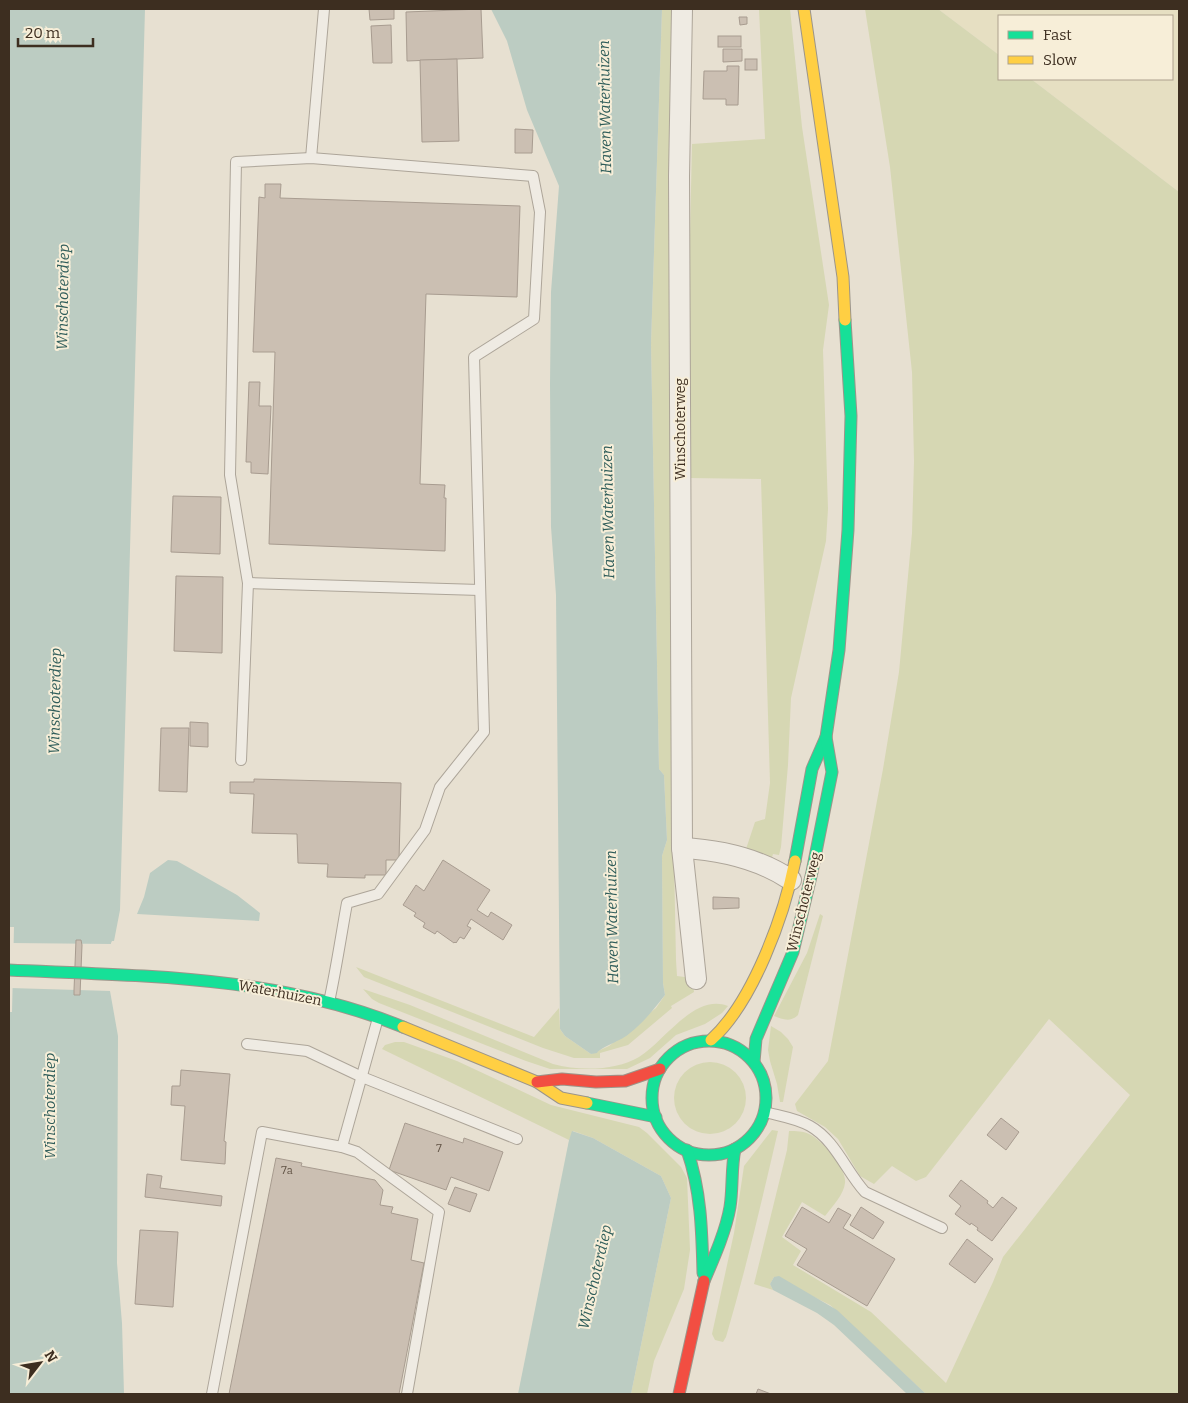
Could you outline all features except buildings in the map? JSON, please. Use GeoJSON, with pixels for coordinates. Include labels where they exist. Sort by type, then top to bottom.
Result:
{"type":"FeatureCollection","features":[{"type":"Feature","properties":{"kind":"main road","name":"Winschoterweg"},"geometry":{"type":"LineString","coordinates":[[711,1040],[723,1030],[740,1006],[770,944],[791,880],[812,769],[826,737],[840,641],[848,530],[851,416],[844,277],[804,9]]}},
{"type":"Feature","properties":{"kind":"main road","name":"Winschoterweg"},"geometry":{"type":"LineString","coordinates":[[754,1062],[756,1039],[793,952],[812,872],[832,772],[826,737]]}},
{"type":"Feature","properties":{"kind":"main road","name":"Waterhuizen"},"geometry":{"type":"LineString","coordinates":[[9,970],[111,974],[223,982],[278,990],[329,1002],[378,1017],[537,1082],[561,1098],[656,1117]]}},
{"type":"Feature","properties":{"kind":"main road"},"geometry":{"type":"LineString","coordinates":[[711,1040],[730,1044],[754,1062],[764,1080],[766,1091],[765,1112],[754,1134],[746,1142],[735,1149],[716,1155],[706,1155],[686,1150],[676,1145],[668,1137],[661,1128],[653,1108],[653,1088],[660,1069],[669,1057],[682,1048],[701,1041],[711,1040]]}},
{"type":"Feature","properties":{"kind":"main road","name":"Waterhuizen"},"geometry":{"type":"LineString","coordinates":[[537,1082],[562,1079],[625,1082],[660,1069]]}},
{"type":"Feature","properties":{"kind":"main road"},"geometry":{"type":"LineString","coordinates":[[679,1394],[703,1285],[716,1253],[730,1208],[732,1165],[735,1149]]}},
{"type":"Feature","properties":{"kind":"main road"},"geometry":{"type":"LineString","coordinates":[[686,1150],[693,1166],[701,1206],[703,1285]]}},
{"type":"Feature","properties":{"kind":"street","name":"Winschoterweg"},"geometry":{"type":"LineString","coordinates":[[682,9],[680,176],[682,848],[696,979]]}},
{"type":"Feature","properties":{"kind":"street","name":"Winschoterweg"},"geometry":{"type":"LineString","coordinates":[[682,848],[710,850],[744,858],[763,865],[791,880]]}},
{"type":"Feature","properties":{"kind":"lane"},"geometry":{"type":"LineString","coordinates":[[311,158],[324,9]]}},
{"type":"Feature","properties":{"kind":"lane"},"geometry":{"type":"LineString","coordinates":[[241,760],[248,583],[230,475],[236,162],[311,158],[533,176],[540,212],[534,320],[474,357],[484,732],[440,787],[425,830],[378,894],[347,903],[329,1002]]}},
{"type":"Feature","properties":{"kind":"lane"},"geometry":{"type":"LineString","coordinates":[[248,583],[480,590]]}},
{"type":"Feature","properties":{"kind":"lane"},"geometry":{"type":"LineString","coordinates":[[342,1147],[378,1017]]}},
{"type":"Feature","properties":{"kind":"lane"},"geometry":{"type":"LineString","coordinates":[[246,1044],[308,1051],[362,1076],[517,1139]]}},
{"type":"Feature","properties":{"kind":"lane"},"geometry":{"type":"LineString","coordinates":[[765,1112],[811,1126],[833,1146],[865,1192],[942,1228]]}},
{"type":"Feature","properties":{"kind":"lane"},"geometry":{"type":"LineString","coordinates":[[212,1394],[262,1132],[342,1147],[357,1152],[439,1212],[407,1394]]}},
{"type":"Feature","properties":{"kind":"shaded area"},"geometry":{"type":"Polygon","coordinates":[[[938,9],[1179,9],[1179,192],[1032,80],[1173,80],[1173,15],[998,15],[998,54],[938,9]]]}},
{"type":"Feature","properties":{"kind":"green space"},"geometry":{"type":"Polygon","coordinates":[[[662,9],[675,9],[673,812],[676,960],[677,976],[692,978],[694,992],[671,1006],[672,1008],[628,1045],[600,1053],[600,1058],[574,1058],[543,1048],[364,977],[356,967],[534,1037],[559,1008],[560,1029],[565,1036],[591,1054],[609,1046],[656,1008],[665,995],[663,983],[662,856],[667,840],[664,775],[659,769],[651,344],[662,9]]]}},
{"type":"Feature","properties":{"kind":"green space"},"geometry":{"type":"Polygon","coordinates":[[[759,9],[790,9],[802,127],[829,305],[823,350],[828,509],[826,541],[791,698],[781,847],[779,855],[773,854],[771,861],[746,849],[755,822],[765,819],[770,783],[761,479],[689,478],[692,144],[765,139],[759,9]]]}},
{"type":"Feature","properties":{"kind":"green space"},"geometry":{"type":"Polygon","coordinates":[[[865,9],[938,9],[998,54],[998,80],[1032,80],[1179,192],[1179,1394],[926,1394],[830,1305],[774,1277],[770,1284],[773,1290],[754,1284],[787,1150],[789,1131],[807,1133],[820,1142],[833,1155],[845,1177],[845,1183],[840,1196],[825,1216],[802,1202],[782,1237],[801,1251],[793,1265],[871,1312],[946,1383],[1003,1257],[1130,1095],[1049,1019],[926,1177],[916,1181],[892,1166],[874,1184],[860,1176],[838,1139],[825,1127],[797,1111],[795,1104],[828,1061],[883,769],[899,672],[912,533],[914,461],[912,372],[890,167],[865,9]]]}},
{"type":"Feature","properties":{"kind":"green space"},"geometry":{"type":"Polygon","coordinates":[[[820,914],[823,916],[798,1015],[789,1020],[774,1016],[807,953],[820,914]]]}},
{"type":"Feature","properties":{"kind":"green space"},"geometry":{"type":"Polygon","coordinates":[[[363,989],[410,1005],[553,1064],[586,1069],[550,1069],[372,999],[363,989]]]}},
{"type":"Feature","properties":{"kind":"green space"},"geometry":{"type":"Polygon","coordinates":[[[715,1004],[728,1006],[722,1013],[705,1024],[676,1035],[650,1058],[627,1069],[586,1069],[609,1067],[630,1062],[649,1050],[691,1012],[703,1006],[715,1004]]]}},
{"type":"Feature","properties":{"kind":"green space"},"geometry":{"type":"Polygon","coordinates":[[[771,1026],[781,1032],[793,1047],[783,1102],[780,1102],[768,1050],[771,1026]]]}},
{"type":"Feature","properties":{"kind":"green space"},"geometry":{"type":"Polygon","coordinates":[[[404,1042],[457,1061],[551,1105],[639,1127],[681,1167],[687,1178],[690,1250],[684,1289],[654,1361],[647,1394],[631,1394],[671,1198],[661,1176],[593,1138],[573,1131],[569,1140],[382,1049],[385,1045],[404,1042]]]}},
{"type":"Feature","properties":{"kind":"green space"},"geometry":{"type":"Polygon","coordinates":[[[717,1062],[736,1072],[744,1084],[746,1098],[744,1112],[736,1124],[724,1132],[703,1134],[684,1124],[676,1112],[674,1091],[684,1072],[696,1064],[717,1062]]]}},
{"type":"Feature","properties":{"kind":"green space"},"geometry":{"type":"Polygon","coordinates":[[[772,1130],[778,1131],[740,1286],[726,1337],[723,1342],[715,1340],[712,1334],[734,1233],[744,1166],[772,1130]]]}},
{"type":"Feature","properties":{"kind":"water","name":"Winschoterdiep"},"geometry":{"type":"Polygon","coordinates":[[[9,9],[145,9],[120,910],[114,941],[111,943],[110,991],[118,1036],[117,1263],[122,1323],[124,1394],[9,1394],[9,1012],[12,1012],[14,927],[9,927],[9,9]]]}},
{"type":"Feature","properties":{"kind":"water","name":"Haven Waterhuizen"},"geometry":{"type":"Polygon","coordinates":[[[491,9],[662,9],[651,344],[659,769],[664,775],[667,840],[662,856],[663,983],[665,995],[630,1033],[597,1053],[591,1054],[565,1036],[560,1029],[556,595],[551,527],[550,384],[551,292],[559,186],[527,110],[507,41],[491,9]]]}},
{"type":"Feature","properties":{"kind":"water"},"geometry":{"type":"Polygon","coordinates":[[[168,860],[177,861],[237,895],[260,913],[259,921],[137,914],[144,897],[150,873],[168,860]]]}},
{"type":"Feature","properties":{"kind":"water","name":"Winschoterdiep"},"geometry":{"type":"Polygon","coordinates":[[[572,1131],[593,1138],[661,1176],[671,1198],[631,1394],[518,1394],[572,1131]]]}},
{"type":"Feature","properties":{"kind":"water"},"geometry":{"type":"Polygon","coordinates":[[[779,1276],[837,1310],[926,1394],[907,1394],[834,1325],[817,1313],[773,1290],[770,1284],[774,1277],[779,1276]]]}},
{"type":"Feature","properties":{"kind":"pier"},"geometry":{"type":"Polygon","coordinates":[[[11,943],[112,944],[111,991],[10,988],[11,943]]]}},
{"type":"Feature","properties":{"kind":"traffic: fast"},"geometry":{"type":"LineString","coordinates":[[795,861],[812,769],[826,737],[839,650],[848,530],[851,416],[845,320]]}},
{"type":"Feature","properties":{"kind":"traffic: fast"},"geometry":{"type":"LineString","coordinates":[[754,1062],[756,1039],[793,952],[812,872],[832,772],[826,737]]}},
{"type":"Feature","properties":{"kind":"traffic: fast"},"geometry":{"type":"LineString","coordinates":[[9,970],[159,977],[209,981],[258,988],[307,997],[355,1010],[403,1027]]}},
{"type":"Feature","properties":{"kind":"traffic: fast"},"geometry":{"type":"LineString","coordinates":[[709,1041],[731,1045],[741,1050],[757,1066],[762,1076],[766,1098],[762,1120],[757,1130],[741,1146],[731,1151],[709,1155],[687,1151],[677,1146],[661,1130],[656,1120],[652,1098],[656,1076],[661,1066],[677,1050],[687,1045],[709,1041]]}},
{"type":"Feature","properties":{"kind":"traffic: fast"},"geometry":{"type":"LineString","coordinates":[[587,1103],[656,1117]]}},
{"type":"Feature","properties":{"kind":"traffic: fast"},"geometry":{"type":"LineString","coordinates":[[704,1281],[726,1226],[731,1200],[735,1149]]}},
{"type":"Feature","properties":{"kind":"traffic: fast"},"geometry":{"type":"LineString","coordinates":[[687,1150],[698,1195],[703,1273]]}},
{"type":"Feature","properties":{"kind":"traffic: slow"},"geometry":{"type":"LineString","coordinates":[[804,9],[843,277],[845,320]]}},
{"type":"Feature","properties":{"kind":"traffic: slow"},"geometry":{"type":"LineString","coordinates":[[711,1040],[726,1024],[740,1004],[765,957],[783,907],[795,861]]}},
{"type":"Feature","properties":{"kind":"traffic: slow"},"geometry":{"type":"LineString","coordinates":[[403,1027],[537,1082],[561,1098],[587,1103]]}},
{"type":"Feature","properties":{"kind":"traffic: jam"},"geometry":{"type":"LineString","coordinates":[[537,1082],[562,1079],[596,1082],[625,1081],[660,1069]]}},
{"type":"Feature","properties":{"kind":"traffic: jam"},"geometry":{"type":"LineString","coordinates":[[679,1394],[704,1281]]}}]}
